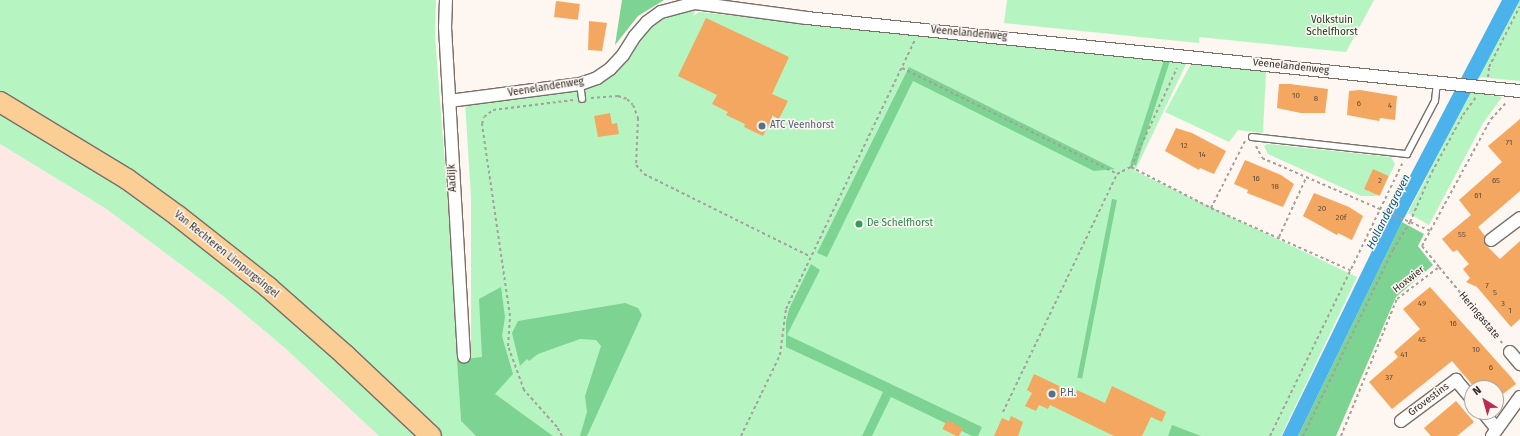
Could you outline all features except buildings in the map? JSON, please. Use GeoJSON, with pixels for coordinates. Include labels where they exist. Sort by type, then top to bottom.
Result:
{"type":"FeatureCollection","features":[{"type":"Feature","properties":{"kind":"main road","name":"Van Rechteren Limpurgsingel"},"geometry":{"type":"LineString","coordinates":[[0,102],[127,179],[178,216],[268,287],[345,355],[431,436]]}},
{"type":"Feature","properties":{"kind":"street","name":"Aadijk"},"geometry":{"type":"LineString","coordinates":[[446,0],[449,100],[464,356]]}},
{"type":"Feature","properties":{"kind":"street","name":"Veenelandenweg"},"geometry":{"type":"LineString","coordinates":[[449,100],[580,84],[597,78],[610,69],[647,22],[660,12],[678,6],[696,3],[807,18],[1519,91]]}},
{"type":"Feature","properties":{"kind":"street"},"geometry":{"type":"LineString","coordinates":[[1491,240],[1520,218]]}},
{"type":"Feature","properties":{"kind":"street"},"geometry":{"type":"LineString","coordinates":[[1510,352],[1520,364]]}},
{"type":"Feature","properties":{"kind":"street","name":"Grovestins"},"geometry":{"type":"LineString","coordinates":[[1401,421],[1456,380],[1464,390]]}},
{"type":"Feature","properties":{"kind":"street"},"geometry":{"type":"LineString","coordinates":[[1487,420],[1494,432],[1520,397]]}},
{"type":"Feature","properties":{"kind":"lane"},"geometry":{"type":"LineString","coordinates":[[1252,137],[1407,154],[1435,101],[1437,82]]}},
{"type":"Feature","properties":{"kind":"lane"},"geometry":{"type":"LineString","coordinates":[[580,84],[582,99]]}},
{"type":"Feature","properties":{"kind":"path"},"geometry":{"type":"LineString","coordinates":[[1303,436],[1409,222],[1432,172],[1463,115],[1482,87],[1489,67],[1520,6]]}},
{"type":"Feature","properties":{"kind":"path"},"geometry":{"type":"LineString","coordinates":[[741,436],[780,355],[786,309],[920,30]]}},
{"type":"Feature","properties":{"kind":"path"},"geometry":{"type":"LineString","coordinates":[[1003,412],[1117,174],[1131,167],[1183,56]]}},
{"type":"Feature","properties":{"kind":"path"},"geometry":{"type":"LineString","coordinates":[[902,68],[1117,174]]}},
{"type":"Feature","properties":{"kind":"path","name":"Hoxwier"},"geometry":{"type":"LineString","coordinates":[[1341,436],[1397,299],[1439,267],[1422,246],[1491,120],[1519,91]]}},
{"type":"Feature","properties":{"kind":"path"},"geometry":{"type":"LineString","coordinates":[[562,436],[557,427],[524,390],[508,346],[510,316],[482,124],[484,117],[493,110],[618,96],[626,99],[632,105],[638,118],[636,164],[644,174],[811,257]]}},
{"type":"Feature","properties":{"kind":"path"},"geometry":{"type":"LineString","coordinates":[[1211,208],[1243,142],[1252,137],[1262,158],[1306,178],[1381,208],[1431,231]]}},
{"type":"Feature","properties":{"kind":"path"},"geometry":{"type":"LineString","coordinates":[[1270,436],[1352,271],[1407,154]]}},
{"type":"Feature","properties":{"kind":"path"},"geometry":{"type":"LineString","coordinates":[[1131,167],[1211,208],[1279,237],[1352,271]]}},
{"type":"Feature","properties":{"kind":"path"},"geometry":{"type":"LineString","coordinates":[[1279,237],[1306,178]]}},
{"type":"Feature","properties":{"kind":"path","name":"Heringastate"},"geometry":{"type":"LineString","coordinates":[[1439,267],[1510,352]]}},
{"type":"Feature","properties":{"kind":"shaded area"},"geometry":{"type":"Polygon","coordinates":[[[0,144],[105,208],[223,296],[286,349],[379,436],[0,436],[0,144]]]}},
{"type":"Feature","properties":{"kind":"green space"},"geometry":{"type":"Polygon","coordinates":[[[0,0],[436,0],[435,36],[448,204],[461,421],[476,436],[441,436],[382,380],[0,93],[0,0]]]}},
{"type":"Feature","properties":{"kind":"green space"},"geometry":{"type":"Polygon","coordinates":[[[622,0],[664,0],[638,16],[615,45],[622,0]]]}},
{"type":"Feature","properties":{"kind":"green space","name":"Volkstuin Schelfhorst"},"geometry":{"type":"Polygon","coordinates":[[[1007,0],[1374,0],[1346,52],[1199,37],[1199,43],[1004,23],[1007,0]]]}},
{"type":"Feature","properties":{"kind":"green space"},"geometry":{"type":"Polygon","coordinates":[[[1520,0],[1520,81],[1478,77],[1520,0]]]}},
{"type":"Feature","properties":{"kind":"green space","name":"De Schelfhorst"},"geometry":{"type":"Polygon","coordinates":[[[696,9],[693,16],[699,12],[1187,62],[1135,171],[1357,277],[1281,436],[489,436],[471,419],[471,198],[465,101],[514,94],[616,70],[629,59],[647,30],[665,17],[680,11],[696,9]]]}},
{"type":"Feature","properties":{"kind":"green space"},"geometry":{"type":"Polygon","coordinates":[[[1164,60],[1170,62],[1136,166],[1130,164],[1164,60]]]}},
{"type":"Feature","properties":{"kind":"green space"},"geometry":{"type":"Polygon","coordinates":[[[1191,64],[1266,71],[1263,133],[1238,130],[1229,142],[1165,112],[1191,64]]]}},
{"type":"Feature","properties":{"kind":"green space"},"geometry":{"type":"Polygon","coordinates":[[[909,67],[1115,169],[1094,171],[913,81],[827,257],[817,253],[909,67]]]}},
{"type":"Feature","properties":{"kind":"green space"},"geometry":{"type":"Polygon","coordinates":[[[1470,92],[1502,97],[1483,123],[1429,225],[1408,213],[1470,92]]]}},
{"type":"Feature","properties":{"kind":"green space"},"geometry":{"type":"Polygon","coordinates":[[[0,111],[105,176],[202,246],[307,333],[419,436],[379,436],[286,349],[223,296],[105,208],[0,144],[0,111]]]}},
{"type":"Feature","properties":{"kind":"green space"},"geometry":{"type":"Polygon","coordinates":[[[1267,144],[1391,157],[1395,164],[1381,193],[1375,196],[1361,196],[1268,154],[1264,146],[1267,144]]]}},
{"type":"Feature","properties":{"kind":"green space"},"geometry":{"type":"Polygon","coordinates":[[[1112,199],[1117,200],[1082,379],[1077,378],[1112,199]]]}},
{"type":"Feature","properties":{"kind":"green space"},"geometry":{"type":"Polygon","coordinates":[[[1402,222],[1424,234],[1418,246],[1433,265],[1396,297],[1336,436],[1298,436],[1402,222]]]}},
{"type":"Feature","properties":{"kind":"green space"},"geometry":{"type":"Polygon","coordinates":[[[811,264],[820,270],[787,335],[982,427],[978,436],[972,436],[891,397],[872,436],[862,436],[883,392],[786,347],[786,322],[789,309],[811,264]]]}},
{"type":"Feature","properties":{"kind":"green space"},"geometry":{"type":"Polygon","coordinates":[[[501,287],[505,317],[502,336],[513,374],[495,394],[553,436],[476,436],[461,421],[457,360],[482,357],[479,299],[501,287]]]}},
{"type":"Feature","properties":{"kind":"green space"},"geometry":{"type":"Polygon","coordinates":[[[625,303],[638,308],[642,315],[587,436],[580,436],[587,412],[585,396],[601,346],[596,340],[580,339],[538,354],[529,361],[527,359],[520,366],[512,333],[518,321],[625,303]]]}},
{"type":"Feature","properties":{"kind":"green space"},"geometry":{"type":"Polygon","coordinates":[[[1172,425],[1201,436],[1168,436],[1172,425]]]}},
{"type":"Feature","properties":{"kind":"water"},"geometry":{"type":"Polygon","coordinates":[[[1502,0],[1520,0],[1402,222],[1298,436],[1282,436],[1389,216],[1502,0]]]}},
{"type":"Feature","properties":{"kind":"place","name":"ATC Veenhorst"},"geometry":{"type":"Point","coordinates":[762,126]}},
{"type":"Feature","properties":{"kind":"place","name":"De Schelfhorst"},"geometry":{"type":"Point","coordinates":[859,224]}},
{"type":"Feature","properties":{"kind":"place","name":"P.H."},"geometry":{"type":"Point","coordinates":[1052,394]}},
{"type":"Feature","properties":{"kind":"water label","name":"Hollandergraven"},"geometry":{"type":"Point","coordinates":[1389,212]}}]}
